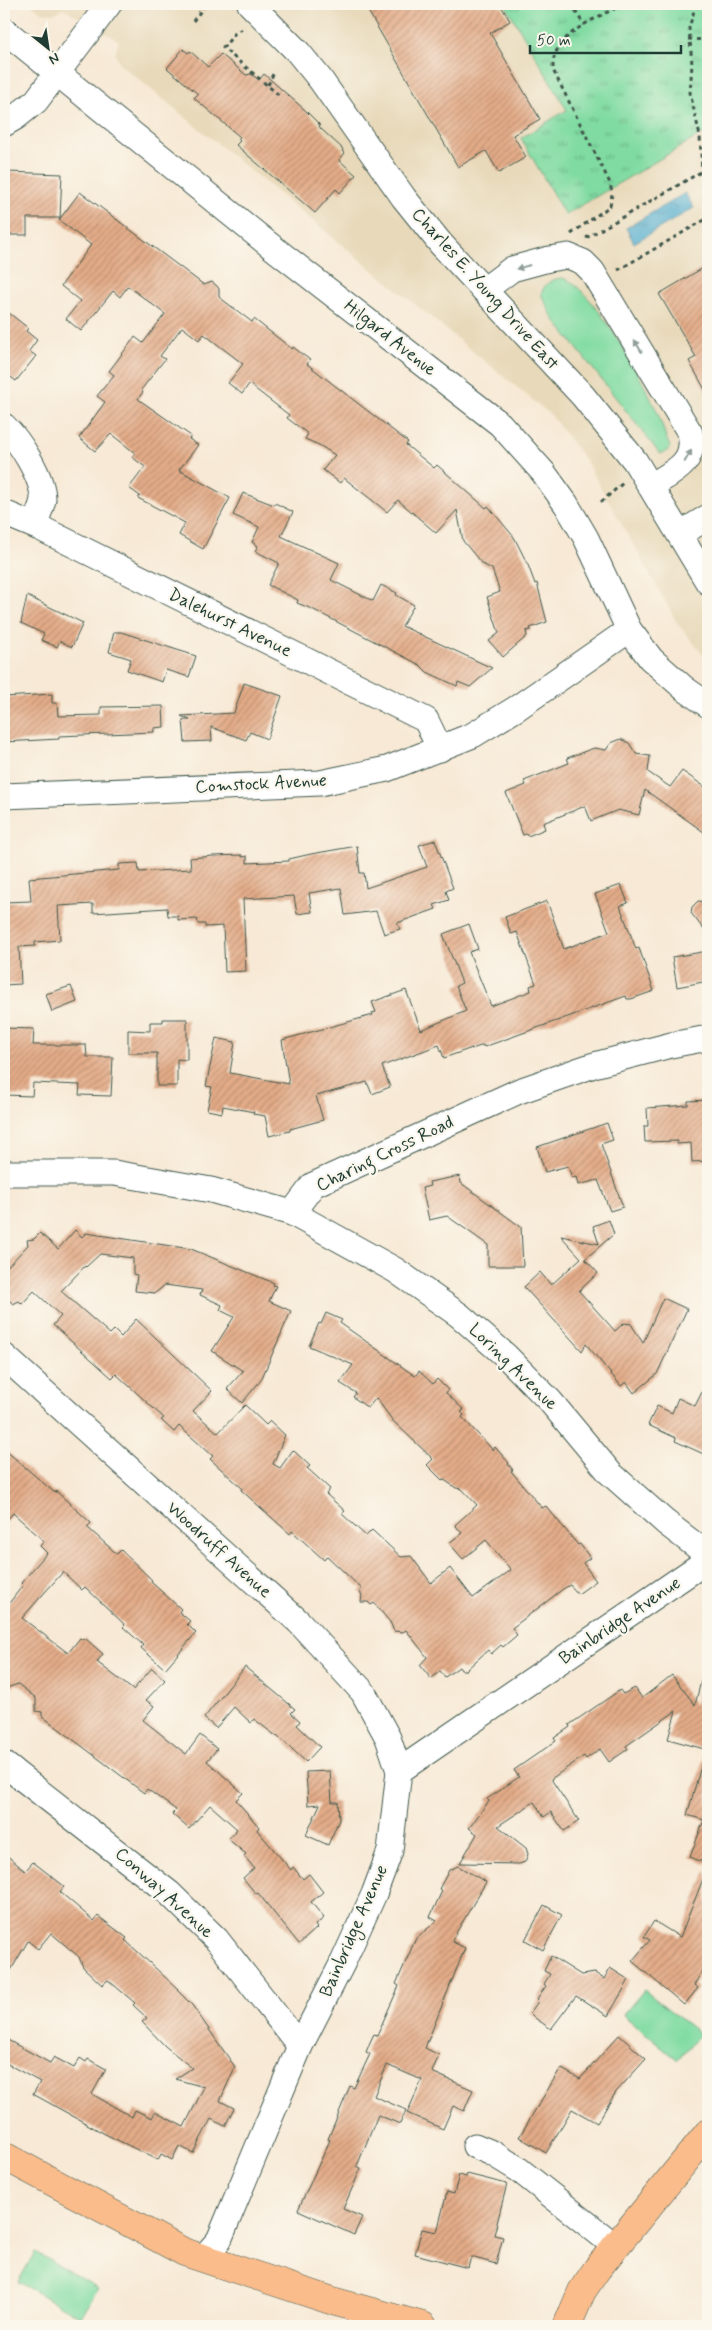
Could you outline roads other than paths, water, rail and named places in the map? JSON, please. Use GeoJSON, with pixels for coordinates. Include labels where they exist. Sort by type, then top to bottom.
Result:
{"type":"FeatureCollection","features":[{"type":"Feature","properties":{"kind":"main road"},"geometry":{"type":"LineString","coordinates":[[567,2326],[582,2292],[615,2246],[708,2133]]}},
{"type":"Feature","properties":{"kind":"main road"},"geometry":{"type":"LineString","coordinates":[[4,2156],[184,2252],[336,2302],[423,2326]]}},
{"type":"Feature","properties":{"kind":"street"},"geometry":{"type":"LineString","coordinates":[[4,124],[36,101],[109,4]]}},
{"type":"Feature","properties":{"kind":"street","name":"Charles E. Young Drive East"},"geometry":{"type":"LineString","coordinates":[[250,4],[298,52],[320,79],[404,198],[441,244],[583,396],[634,461],[651,486],[708,582]]}},
{"type":"Feature","properties":{"kind":"street","name":"Hilgard Avenue"},"geometry":{"type":"LineString","coordinates":[[4,30],[267,242],[500,424],[543,472],[566,504],[586,538],[629,630],[651,659],[685,689],[708,705]]}},
{"type":"Feature","properties":{"kind":"street"},"geometry":{"type":"LineString","coordinates":[[484,290],[512,270],[549,259],[568,256],[583,262],[600,281],[690,433],[693,446],[688,460],[651,486]]}},
{"type":"Feature","properties":{"kind":"street"},"geometry":{"type":"LineString","coordinates":[[4,426],[16,438],[40,482],[43,500],[34,525]]}},
{"type":"Feature","properties":{"kind":"street","name":"Dalehurst Avenue"},"geometry":{"type":"LineString","coordinates":[[4,513],[34,525],[426,720],[440,749]]}},
{"type":"Feature","properties":{"kind":"street"},"geometry":{"type":"LineString","coordinates":[[680,534],[708,517]]}},
{"type":"Feature","properties":{"kind":"street","name":"Comstock Avenue"},"geometry":{"type":"LineString","coordinates":[[4,796],[320,783],[387,769],[473,735],[517,708],[629,630]]}},
{"type":"Feature","properties":{"kind":"street","name":"Charing Cross Road"},"geometry":{"type":"LineString","coordinates":[[292,1213],[312,1185],[519,1091],[594,1065],[671,1045],[708,1038]]}},
{"type":"Feature","properties":{"kind":"street"},"geometry":{"type":"LineString","coordinates":[[4,1173],[114,1174],[211,1190],[292,1213]]}},
{"type":"Feature","properties":{"kind":"street","name":"Loring Avenue"},"geometry":{"type":"LineString","coordinates":[[292,1213],[395,1270],[459,1315],[506,1356],[550,1401],[610,1473],[665,1522],[708,1555]]}},
{"type":"Feature","properties":{"kind":"street","name":"Woodruff Avenue"},"geometry":{"type":"LineString","coordinates":[[4,1356],[299,1622],[364,1692],[388,1738],[399,1770]]}},
{"type":"Feature","properties":{"kind":"street","name":"Bainbridge Avenue"},"geometry":{"type":"LineString","coordinates":[[203,2258],[219,2240],[300,2046],[343,1962],[380,1877],[390,1851],[399,1770],[708,1560]]}},
{"type":"Feature","properties":{"kind":"street","name":"Conway Avenue"},"geometry":{"type":"LineString","coordinates":[[4,1764],[169,1893],[217,1940],[300,2046]]}},
{"type":"Feature","properties":{"kind":"street"},"geometry":{"type":"LineString","coordinates":[[475,2146],[492,2153],[518,2169],[615,2246]]}},
{"type":"Feature","properties":{"kind":"water"},"geometry":{"type":"Polygon","coordinates":[[[685,193],[694,208],[634,243],[626,228],[685,193]]]}}]}
